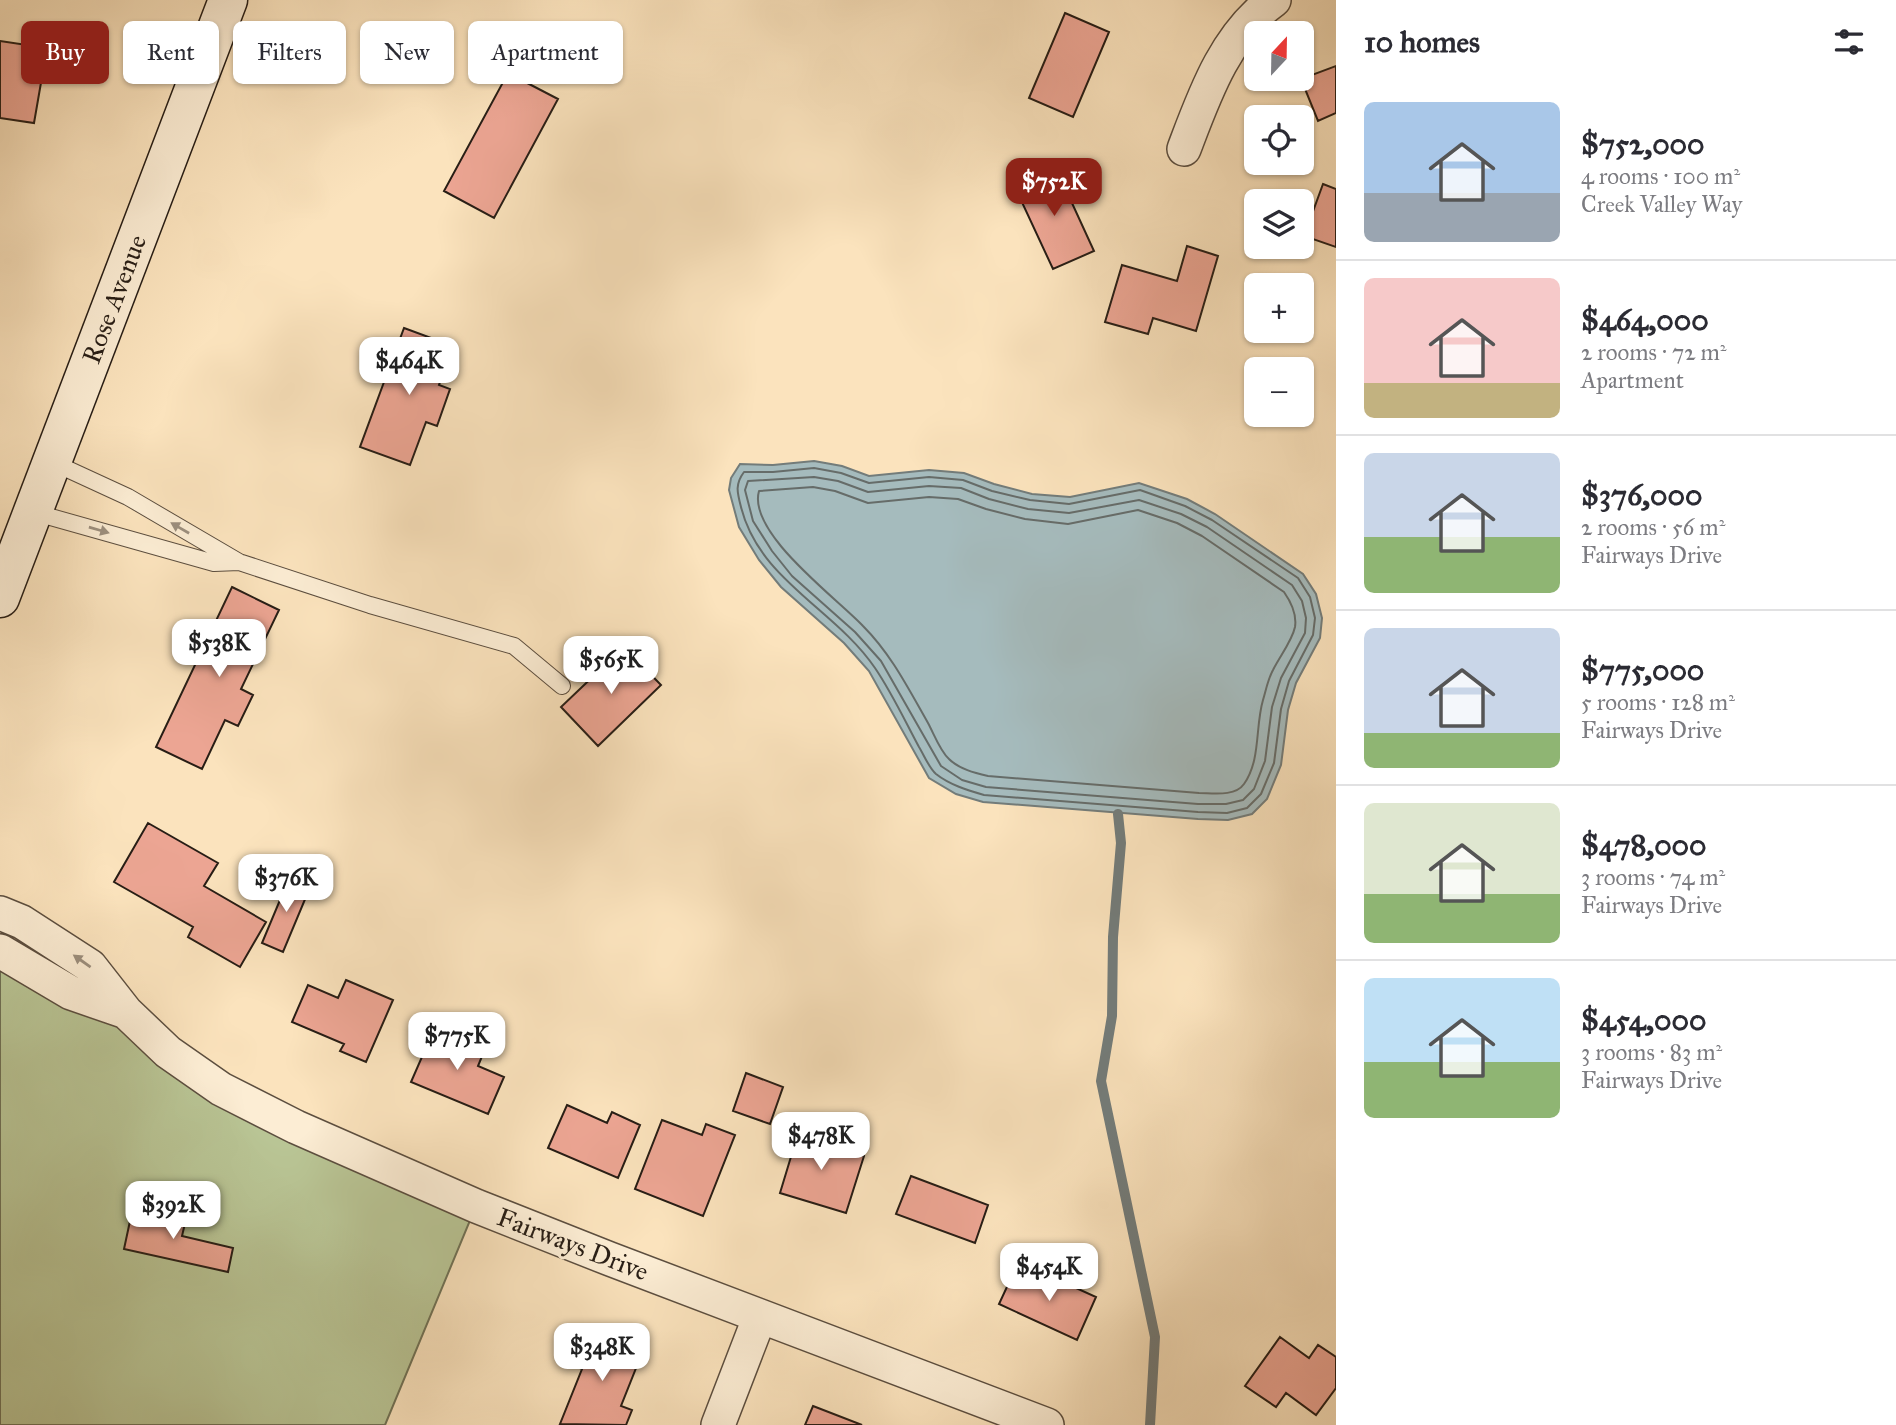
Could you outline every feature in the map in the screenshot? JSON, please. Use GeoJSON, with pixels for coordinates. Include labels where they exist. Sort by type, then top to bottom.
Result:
{"type":"FeatureCollection","features":[{"type":"Feature","properties":{"kind":"street","name":"Rose Avenue"},"geometry":{"type":"LineString","coordinates":[[0,598],[228,0]]}},
{"type":"Feature","properties":{"kind":"street"},"geometry":{"type":"LineString","coordinates":[[1184,149],[1201,105],[1233,43],[1247,24],[1274,0]]}},
{"type":"Feature","properties":{"kind":"street","name":"Fairways Drive"},"geometry":{"type":"LineString","coordinates":[[0,913],[22,922],[90,966],[126,1012],[168,1052],[221,1090],[296,1127],[476,1206],[1047,1425]]}},
{"type":"Feature","properties":{"kind":"street","name":"Fairways Drive"},"geometry":{"type":"LineString","coordinates":[[0,951],[71,993],[126,1012]]}},
{"type":"Feature","properties":{"kind":"street"},"geometry":{"type":"LineString","coordinates":[[718,1425],[760,1316]]}},
{"type":"Feature","properties":{"kind":"lane"},"geometry":{"type":"LineString","coordinates":[[52,462],[128,497],[239,562],[370,605],[514,646],[562,686]]}},
{"type":"Feature","properties":{"kind":"lane"},"geometry":{"type":"LineString","coordinates":[[33,512],[214,563],[239,562]]}},
{"type":"Feature","properties":{"kind":"green space"},"geometry":{"type":"Polygon","coordinates":[[[0,951],[168,1052],[476,1206],[385,1425],[0,1425],[0,951]]]}},
{"type":"Feature","properties":{"kind":"water"},"geometry":{"type":"Polygon","coordinates":[[[814,461],[842,466],[869,476],[929,470],[964,473],[1032,494],[1070,497],[1139,483],[1187,499],[1215,514],[1303,574],[1316,594],[1322,618],[1320,638],[1296,683],[1288,710],[1281,765],[1267,799],[1252,814],[1228,820],[1198,819],[983,802],[956,794],[929,778],[869,671],[844,643],[781,587],[759,560],[739,527],[729,490],[731,478],[740,464],[773,465],[814,461]]]}},
{"type":"Feature","properties":{"kind":"building"},"geometry":{"type":"Polygon","coordinates":[[[1065,13],[1109,32],[1073,117],[1029,98],[1065,13]]]}},
{"type":"Feature","properties":{"kind":"building"},"geometry":{"type":"Polygon","coordinates":[[[0,41],[21,44],[21,84],[41,84],[34,123],[0,118],[0,41]]]}},
{"type":"Feature","properties":{"kind":"building"},"geometry":{"type":"Polygon","coordinates":[[[1336,66],[1336,113],[1318,121],[1314,105],[1312,105],[1306,91],[1314,91],[1314,74],[1336,66]]]}},
{"type":"Feature","properties":{"kind":"building"},"geometry":{"type":"Polygon","coordinates":[[[502,84],[529,84],[558,99],[494,218],[444,191],[502,84]]]}},
{"type":"Feature","properties":{"kind":"building"},"geometry":{"type":"Polygon","coordinates":[[[1055,166],[1094,251],[1053,269],[1014,185],[1055,166]]]}},
{"type":"Feature","properties":{"kind":"building"},"geometry":{"type":"Polygon","coordinates":[[[1323,184],[1336,189],[1336,247],[1314,239],[1314,209],[1323,184]]]}},
{"type":"Feature","properties":{"kind":"building"},"geometry":{"type":"Polygon","coordinates":[[[1187,246],[1218,256],[1196,331],[1153,318],[1148,334],[1105,322],[1122,265],[1177,281],[1187,246]]]}},
{"type":"Feature","properties":{"kind":"building"},"geometry":{"type":"Polygon","coordinates":[[[404,328],[453,346],[439,385],[450,389],[437,426],[426,422],[410,465],[360,447],[404,328]]]}},
{"type":"Feature","properties":{"kind":"building"},"geometry":{"type":"Polygon","coordinates":[[[232,587],[279,610],[241,689],[253,695],[238,726],[225,720],[202,769],[156,747],[232,587]]]}},
{"type":"Feature","properties":{"kind":"building"},"geometry":{"type":"Polygon","coordinates":[[[624,647],[661,685],[598,746],[561,707],[624,647]]]}},
{"type":"Feature","properties":{"kind":"building"},"geometry":{"type":"Polygon","coordinates":[[[148,823],[218,863],[204,886],[266,922],[240,967],[188,937],[193,927],[114,882],[148,823]]]}},
{"type":"Feature","properties":{"kind":"building"},"geometry":{"type":"Polygon","coordinates":[[[290,876],[311,885],[283,952],[262,943],[290,876]]]}},
{"type":"Feature","properties":{"kind":"building"},"geometry":{"type":"Polygon","coordinates":[[[346,980],[393,1000],[366,1062],[340,1051],[344,1044],[292,1022],[308,985],[338,998],[346,980]]]}},
{"type":"Feature","properties":{"kind":"building"},"geometry":{"type":"Polygon","coordinates":[[[435,1027],[485,1049],[478,1066],[504,1077],[488,1114],[411,1082],[435,1027]]]}},
{"type":"Feature","properties":{"kind":"building"},"geometry":{"type":"Polygon","coordinates":[[[746,1073],[783,1087],[770,1124],[733,1111],[746,1073]]]}},
{"type":"Feature","properties":{"kind":"building"},"geometry":{"type":"Polygon","coordinates":[[[567,1105],[607,1123],[612,1112],[640,1125],[618,1178],[548,1148],[567,1105]]]}},
{"type":"Feature","properties":{"kind":"building"},"geometry":{"type":"Polygon","coordinates":[[[662,1120],[702,1135],[706,1124],[735,1135],[703,1216],[635,1189],[662,1120]]]}},
{"type":"Feature","properties":{"kind":"building"},"geometry":{"type":"Polygon","coordinates":[[[800,1127],[833,1137],[830,1146],[864,1156],[846,1213],[780,1193],[800,1127]]]}},
{"type":"Feature","properties":{"kind":"building"},"geometry":{"type":"Polygon","coordinates":[[[911,1176],[988,1205],[975,1243],[896,1214],[911,1176]]]}},
{"type":"Feature","properties":{"kind":"building"},"geometry":{"type":"Polygon","coordinates":[[[133,1207],[186,1219],[182,1236],[233,1248],[228,1272],[124,1249],[133,1207]]]}},
{"type":"Feature","properties":{"kind":"building"},"geometry":{"type":"Polygon","coordinates":[[[1032,1268],[1096,1297],[1077,1340],[999,1304],[1012,1276],[1026,1282],[1032,1268]]]}},
{"type":"Feature","properties":{"kind":"building"},"geometry":{"type":"Polygon","coordinates":[[[587,1331],[642,1353],[621,1406],[632,1410],[626,1425],[560,1424],[582,1369],[573,1365],[587,1331]]]}},
{"type":"Feature","properties":{"kind":"building"},"geometry":{"type":"Polygon","coordinates":[[[1280,1337],[1309,1358],[1318,1345],[1336,1357],[1336,1388],[1316,1415],[1286,1393],[1276,1407],[1245,1386],[1280,1337]]]}},
{"type":"Feature","properties":{"kind":"building"},"geometry":{"type":"Polygon","coordinates":[[[813,1406],[862,1425],[805,1425],[813,1406]]]}},
{"type":"Feature","properties":{"kind":"waterway"},"geometry":{"type":"LineString","coordinates":[[1118,814],[1121,843],[1113,937],[1112,1016],[1101,1081],[1155,1337],[1150,1425]]}}]}
